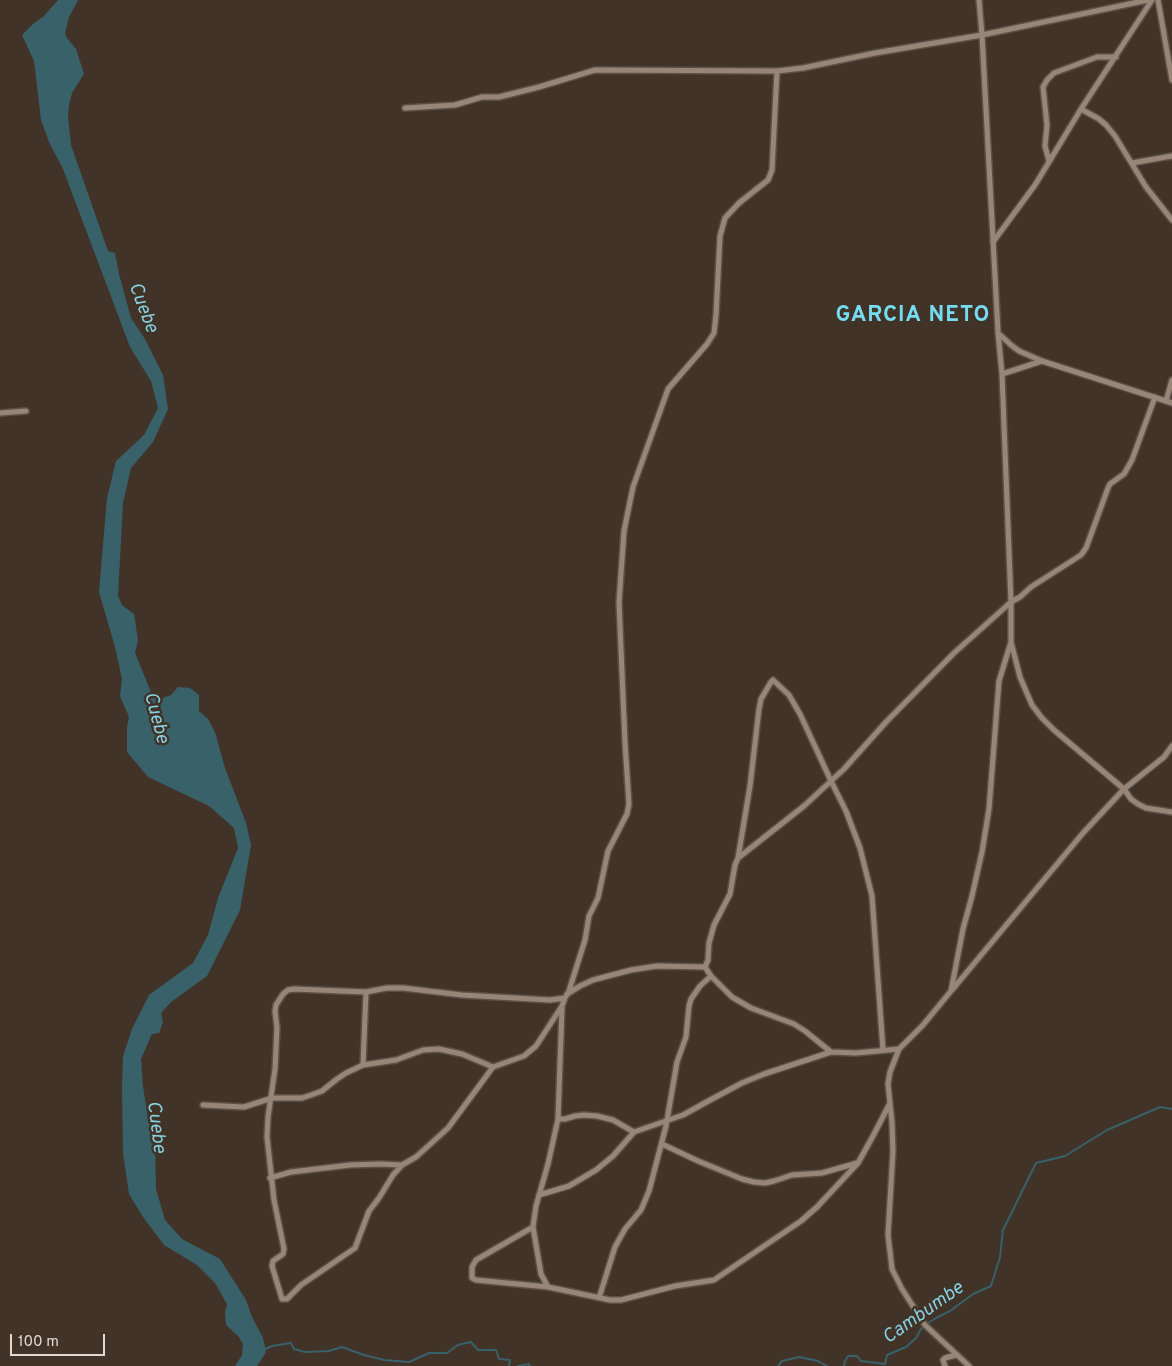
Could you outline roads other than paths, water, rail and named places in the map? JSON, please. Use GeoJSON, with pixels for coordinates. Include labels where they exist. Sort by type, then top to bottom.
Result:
{"type":"FeatureCollection","features":[{"type":"Feature","properties":{"kind":"street"},"geometry":{"type":"LineString","coordinates":[[979,0],[992,242],[1002,374],[1011,642],[1020,677],[1032,705],[1042,718],[1124,789],[1131,799],[1146,808],[1172,812]]}},
{"type":"Feature","properties":{"kind":"street"},"geometry":{"type":"LineString","coordinates":[[405,108],[455,105],[482,97],[500,96],[539,87],[596,70],[777,71],[803,68],[875,53],[982,35],[1150,0]]}},
{"type":"Feature","properties":{"kind":"street"},"geometry":{"type":"LineString","coordinates":[[992,242],[1035,185],[1150,0]]}},
{"type":"Feature","properties":{"kind":"street"},"geometry":{"type":"LineString","coordinates":[[1158,0],[1172,80]]}},
{"type":"Feature","properties":{"kind":"street"},"geometry":{"type":"LineString","coordinates":[[1049,161],[1045,146],[1047,125],[1044,87],[1047,80],[1054,73],[1097,57],[1116,57]]}},
{"type":"Feature","properties":{"kind":"street"},"geometry":{"type":"LineString","coordinates":[[705,967],[657,966],[631,970],[593,980],[566,996],[550,1000],[462,995],[402,988],[387,988],[366,992],[288,990],[276,1005],[275,1011],[277,1039],[267,1137],[270,1178],[284,1249],[283,1254],[273,1261],[272,1266],[284,1300],[307,1280],[354,1248],[368,1211],[379,1198],[393,1175],[402,1165],[416,1156],[448,1128],[493,1067],[524,1056],[536,1046],[562,1006],[566,996],[585,940],[589,916],[598,898],[608,850],[627,814],[629,804],[619,602],[624,531],[632,496],[668,389],[707,344],[714,333],[720,236],[725,218],[738,203],[768,180],[772,170],[777,71]]}},
{"type":"Feature","properties":{"kind":"street"},"geometry":{"type":"LineString","coordinates":[[1081,109],[1106,125],[1146,187],[1172,220]]}},
{"type":"Feature","properties":{"kind":"street"},"geometry":{"type":"LineString","coordinates":[[1132,163],[1172,156]]}},
{"type":"Feature","properties":{"kind":"street"},"geometry":{"type":"LineString","coordinates":[[998,332],[1019,351],[1172,403]]}},
{"type":"Feature","properties":{"kind":"street"},"geometry":{"type":"LineString","coordinates":[[1002,374],[1042,360]]}},
{"type":"Feature","properties":{"kind":"street"},"geometry":{"type":"LineString","coordinates":[[1166,401],[1172,380]]}},
{"type":"Feature","properties":{"kind":"street"},"geometry":{"type":"LineString","coordinates":[[738,858],[804,806],[844,769],[886,722],[954,653],[1011,602],[1081,555],[1086,548],[1110,484],[1124,474],[1132,460],[1155,397]]}},
{"type":"Feature","properties":{"kind":"street"},"geometry":{"type":"LineString","coordinates":[[0,413],[26,410]]}},
{"type":"Feature","properties":{"kind":"street"},"geometry":{"type":"LineString","coordinates":[[951,991],[963,928],[982,852],[989,809],[999,681],[1011,642]]}},
{"type":"Feature","properties":{"kind":"street"},"geometry":{"type":"LineString","coordinates":[[705,967],[714,925],[730,894],[750,786],[759,709],[761,699],[772,680],[789,695],[800,714],[846,811],[860,848],[872,896],[883,1050]]}},
{"type":"Feature","properties":{"kind":"street"},"geometry":{"type":"LineString","coordinates":[[969,1366],[926,1325],[902,1289],[892,1269],[888,1235],[893,1151],[888,1084],[890,1072],[900,1050],[1083,833],[1124,789],[1164,757],[1172,746]]}},
{"type":"Feature","properties":{"kind":"street"},"geometry":{"type":"LineString","coordinates":[[705,967],[710,976],[732,997],[751,1008],[794,1024],[831,1052]]}},
{"type":"Feature","properties":{"kind":"street"},"geometry":{"type":"LineString","coordinates":[[599,1298],[615,1247],[625,1229],[641,1210],[649,1190],[662,1144],[677,1062],[686,1037],[689,1006],[700,986],[710,976]]}},
{"type":"Feature","properties":{"kind":"street"},"geometry":{"type":"LineString","coordinates":[[363,1065],[366,992]]}},
{"type":"Feature","properties":{"kind":"street"},"geometry":{"type":"LineString","coordinates":[[548,1287],[541,1274],[533,1227],[536,1206],[558,1119],[562,1006]]}},
{"type":"Feature","properties":{"kind":"street"},"geometry":{"type":"LineString","coordinates":[[202,1105],[244,1107],[272,1098],[302,1098],[311,1096],[322,1091],[346,1073],[363,1065],[396,1060],[423,1050],[439,1049],[462,1054],[493,1067]]}},
{"type":"Feature","properties":{"kind":"street"},"geometry":{"type":"LineString","coordinates":[[539,1195],[569,1186],[596,1170],[614,1156],[634,1132],[683,1115],[742,1083],[831,1052],[856,1053],[900,1050]]}},
{"type":"Feature","properties":{"kind":"street"},"geometry":{"type":"LineString","coordinates":[[533,1227],[476,1260],[473,1264],[472,1278],[476,1280],[548,1287],[599,1298],[621,1300],[675,1286],[714,1280],[801,1222],[818,1207],[858,1162],[889,1104]]}},
{"type":"Feature","properties":{"kind":"street"},"geometry":{"type":"LineString","coordinates":[[558,1119],[584,1115],[597,1116],[613,1120],[634,1132]]}},
{"type":"Feature","properties":{"kind":"street"},"geometry":{"type":"LineString","coordinates":[[662,1144],[698,1161],[754,1182],[774,1181],[792,1175],[822,1173],[858,1162]]}},
{"type":"Feature","properties":{"kind":"street"},"geometry":{"type":"LineString","coordinates":[[270,1178],[291,1172],[350,1166],[402,1165]]}},
{"type":"Feature","properties":{"kind":"street"},"geometry":{"type":"LineString","coordinates":[[532,1285],[541,1274]]}},
{"type":"Feature","properties":{"kind":"street"},"geometry":{"type":"LineString","coordinates":[[944,1366],[943,1360],[945,1358],[956,1355]]}},
{"type":"Feature","properties":{"kind":"water","name":"Cuebe"},"geometry":{"type":"Polygon","coordinates":[[[58,0],[78,0],[69,17],[65,34],[76,49],[84,74],[72,93],[69,105],[68,117],[71,145],[108,251],[115,253],[131,318],[145,339],[163,375],[168,409],[153,442],[131,468],[123,503],[118,596],[122,605],[134,614],[138,640],[135,653],[151,692],[160,699],[171,695],[178,687],[190,688],[199,695],[199,711],[208,719],[215,732],[225,768],[246,823],[251,845],[240,910],[207,976],[171,1002],[161,1013],[163,1022],[159,1033],[152,1034],[141,1059],[148,1119],[155,1141],[156,1189],[165,1220],[182,1239],[220,1259],[246,1300],[263,1338],[266,1352],[257,1366],[235,1366],[242,1355],[243,1344],[239,1337],[226,1325],[225,1313],[227,1304],[215,1283],[197,1265],[164,1245],[143,1217],[129,1194],[123,1153],[123,1056],[132,1029],[149,995],[193,963],[208,935],[218,898],[238,848],[234,828],[209,806],[148,777],[127,752],[129,717],[120,696],[122,679],[99,592],[107,498],[116,461],[144,435],[158,408],[151,381],[130,347],[63,169],[49,142],[41,120],[34,61],[22,35],[44,16],[58,0]]]}},
{"type":"Feature","properties":{"kind":"waterway","name":"Cambumbe"},"geometry":{"type":"LineString","coordinates":[[844,1366],[848,1356],[857,1356],[861,1361],[885,1364],[887,1355],[906,1347],[916,1338],[925,1325],[950,1311],[973,1294],[991,1286],[1000,1257],[1003,1230],[1036,1163],[1065,1156],[1107,1130],[1160,1107],[1172,1109]]}},
{"type":"Feature","properties":{"kind":"waterway","name":"Cambumbe"},"geometry":{"type":"LineString","coordinates":[[263,1350],[272,1346],[291,1343],[294,1349],[305,1352],[329,1351],[342,1347],[384,1360],[409,1362],[429,1353],[447,1353],[458,1345],[471,1342],[478,1350],[496,1350],[499,1359],[510,1360],[509,1366]]}},
{"type":"Feature","properties":{"kind":"waterway","name":"Cambumbe"},"geometry":{"type":"LineString","coordinates":[[778,1366],[782,1361],[799,1357],[818,1361],[827,1366]]}},
{"type":"Feature","properties":{"kind":"waterway","name":"Cambumbe"},"geometry":{"type":"LineString","coordinates":[[518,1366],[529,1364],[530,1366]]}},
{"type":"Feature","properties":{"kind":"district","name":"GARCIA NETO"},"geometry":{"type":"Point","coordinates":[913,317]}}]}
